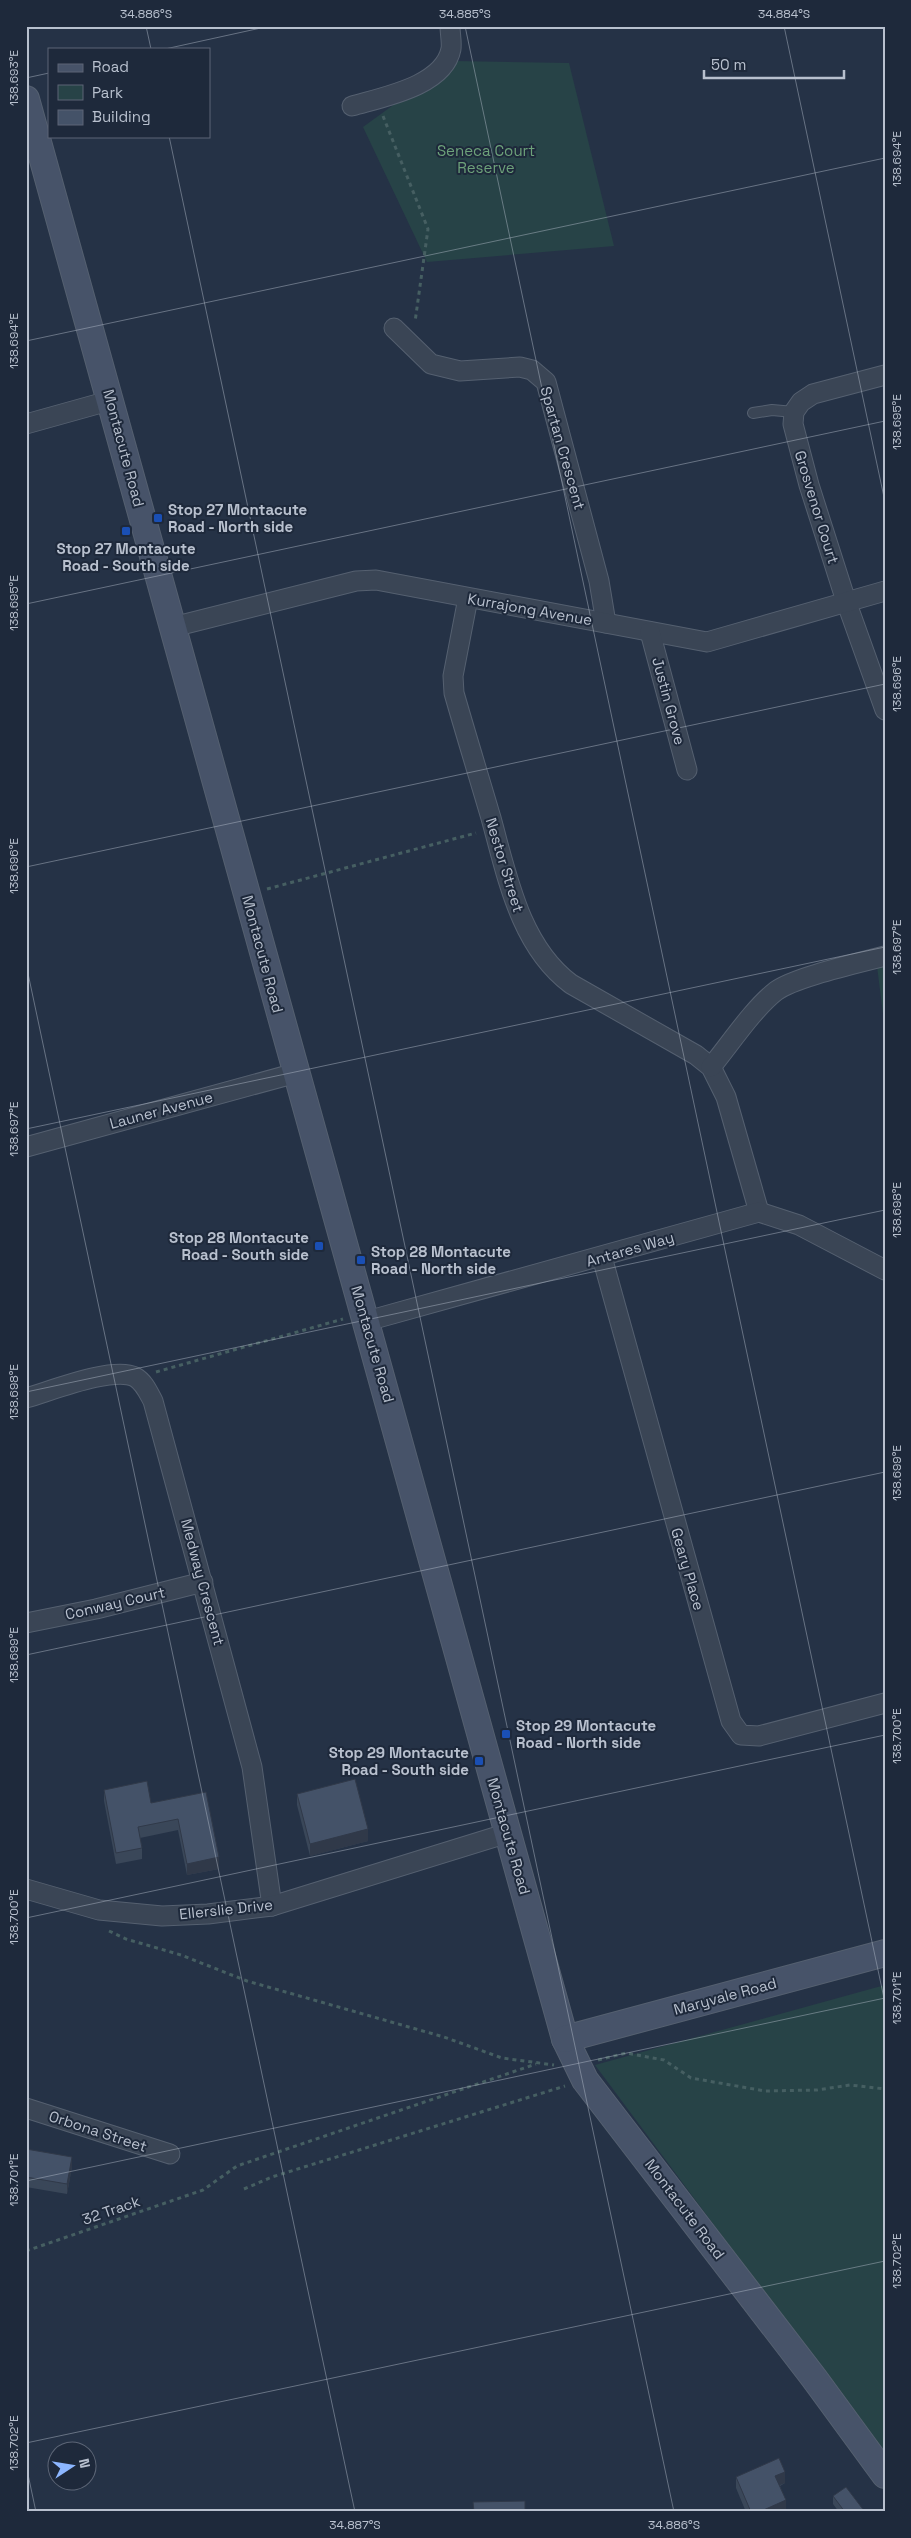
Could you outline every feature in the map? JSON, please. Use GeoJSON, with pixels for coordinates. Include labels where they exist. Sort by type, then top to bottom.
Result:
{"type":"FeatureCollection","features":[{"type":"Feature","properties":{"kind":"main road","name":"Montacute Road"},"geometry":{"type":"LineString","coordinates":[[26,99],[112,400],[296,1073],[565,2039],[582,2074],[814,2378],[885,2475]]}},
{"type":"Feature","properties":{"kind":"main road","name":"Maryvale Road"},"geometry":{"type":"LineString","coordinates":[[565,2039],[885,1953]]}},
{"type":"Feature","properties":{"kind":"street"},"geometry":{"type":"LineString","coordinates":[[352,106],[405,90],[434,77],[443,67],[451,49],[450,26]]}},
{"type":"Feature","properties":{"kind":"street","name":"Spartan Crescent"},"geometry":{"type":"LineString","coordinates":[[394,328],[430,364],[468,372],[520,367],[532,370],[546,382],[599,581],[606,623]]}},
{"type":"Feature","properties":{"kind":"street"},"geometry":{"type":"LineString","coordinates":[[794,412],[801,402],[813,394],[885,375]]}},
{"type":"Feature","properties":{"kind":"street"},"geometry":{"type":"LineString","coordinates":[[26,424],[112,400]]}},
{"type":"Feature","properties":{"kind":"street","name":"Grosvenor Court"},"geometry":{"type":"LineString","coordinates":[[794,412],[793,424],[796,440],[846,601],[885,710]]}},
{"type":"Feature","properties":{"kind":"street","name":"Kurrajong Avenue"},"geometry":{"type":"LineString","coordinates":[[173,627],[356,581],[376,580],[708,642],[885,591]]}},
{"type":"Feature","properties":{"kind":"street","name":"Nestor Street"},"geometry":{"type":"LineString","coordinates":[[468,598],[453,676],[454,693],[521,916],[553,969],[571,984],[696,1055],[711,1067],[726,1097],[760,1212]]}},
{"type":"Feature","properties":{"kind":"street","name":"Justin Grove"},"geometry":{"type":"LineString","coordinates":[[650,632],[687,770]]}},
{"type":"Feature","properties":{"kind":"street"},"geometry":{"type":"LineString","coordinates":[[711,1067],[764,1003],[777,991],[794,982],[885,956]]}},
{"type":"Feature","properties":{"kind":"street","name":"Launer Avenue"},"geometry":{"type":"LineString","coordinates":[[26,1147],[296,1073]]}},
{"type":"Feature","properties":{"kind":"street"},"geometry":{"type":"LineString","coordinates":[[760,1212],[799,1225],[885,1270]]}},
{"type":"Feature","properties":{"kind":"street","name":"Antares Way"},"geometry":{"type":"LineString","coordinates":[[365,1317],[602,1258],[760,1212]]}},
{"type":"Feature","properties":{"kind":"street","name":"Geary Place"},"geometry":{"type":"LineString","coordinates":[[602,1258],[730,1721],[742,1735],[759,1736],[885,1703]]}},
{"type":"Feature","properties":{"kind":"street"},"geometry":{"type":"LineString","coordinates":[[26,1398],[107,1375],[125,1373],[136,1377]]}},
{"type":"Feature","properties":{"kind":"street","name":"Medway Crescent"},"geometry":{"type":"LineString","coordinates":[[136,1377],[146,1387],[153,1401],[252,1767],[272,1906]]}},
{"type":"Feature","properties":{"kind":"street","name":"Conway Court"},"geometry":{"type":"LineString","coordinates":[[26,1623],[96,1609],[203,1582]]}},
{"type":"Feature","properties":{"kind":"street","name":"Ellerslie Drive"},"geometry":{"type":"LineString","coordinates":[[26,1888],[99,1910],[133,1914],[208,1914],[272,1906],[508,1833]]}},
{"type":"Feature","properties":{"kind":"street","name":"Orbona Street"},"geometry":{"type":"LineString","coordinates":[[26,2108],[170,2154]]}},
{"type":"Feature","properties":{"kind":"lane"},"geometry":{"type":"LineString","coordinates":[[753,413],[772,410],[794,412]]}},
{"type":"Feature","properties":{"kind":"path"},"geometry":{"type":"LineString","coordinates":[[376,99],[428,229],[412,345]]}},
{"type":"Feature","properties":{"kind":"path"},"geometry":{"type":"LineString","coordinates":[[263,890],[494,829]]}},
{"type":"Feature","properties":{"kind":"path"},"geometry":{"type":"LineString","coordinates":[[136,1377],[365,1317]]}},
{"type":"Feature","properties":{"kind":"path"},"geometry":{"type":"LineString","coordinates":[[103,1928],[126,1939],[181,1956],[247,1981],[444,2037],[502,2058],[538,2063],[582,2074]]}},
{"type":"Feature","properties":{"kind":"path"},"geometry":{"type":"LineString","coordinates":[[244,2189],[272,2177],[582,2074],[603,2058],[626,2053],[664,2060],[691,2078],[766,2091],[816,2090],[850,2084],[885,2089]]}},
{"type":"Feature","properties":{"kind":"path","name":"32 Track"},"geometry":{"type":"LineString","coordinates":[[26,2251],[204,2190],[237,2166],[538,2063]]}},
{"type":"Feature","properties":{"kind":"green space","name":"Seneca Court Reserve"},"geometry":{"type":"Polygon","coordinates":[[[454,61],[569,63],[614,246],[427,262],[363,127],[454,61]]]}},
{"type":"Feature","properties":{"kind":"green space"},"geometry":{"type":"Polygon","coordinates":[[[885,956],[885,1030],[876,958],[885,956]]]}},
{"type":"Feature","properties":{"kind":"green space"},"geometry":{"type":"Polygon","coordinates":[[[885,1985],[885,2455],[595,2065],[885,1985]]]}},
{"type":"Feature","properties":{"kind":"building"},"geometry":{"type":"Polygon","coordinates":[[[355,1779],[368,1829],[310,1844],[297,1794],[355,1779]]]}},
{"type":"Feature","properties":{"kind":"building"},"geometry":{"type":"Polygon","coordinates":[[[147,1781],[151,1803],[206,1792],[219,1857],[187,1864],[178,1819],[138,1827],[142,1848],[116,1853],[104,1790],[147,1781]]]}},
{"type":"Feature","properties":{"kind":"building"},"geometry":{"type":"Polygon","coordinates":[[[26,2149],[72,2157],[67,2184],[26,2177],[26,2149]]]}},
{"type":"Feature","properties":{"kind":"building"},"geometry":{"type":"Polygon","coordinates":[[[779,2458],[785,2472],[775,2476],[786,2500],[759,2512],[751,2512],[736,2477],[779,2458]]]}},
{"type":"Feature","properties":{"kind":"building"},"geometry":{"type":"Polygon","coordinates":[[[846,2487],[865,2512],[845,2512],[833,2496],[846,2487]]]}},
{"type":"Feature","properties":{"kind":"building"},"geometry":{"type":"Polygon","coordinates":[[[525,2501],[525,2512],[474,2512],[473,2502],[525,2501]]]}},
{"type":"Feature","properties":{"kind":"place","name":"Stop 27 Montacute Road - North side"},"geometry":{"type":"Point","coordinates":[158,518]}},
{"type":"Feature","properties":{"kind":"place","name":"Stop 27 Montacute Road - South side"},"geometry":{"type":"Point","coordinates":[126,531]}},
{"type":"Feature","properties":{"kind":"place","name":"Stop 28 Montacute Road - South side"},"geometry":{"type":"Point","coordinates":[319,1246]}},
{"type":"Feature","properties":{"kind":"place","name":"Stop 28 Montacute Road - North side"},"geometry":{"type":"Point","coordinates":[361,1260]}},
{"type":"Feature","properties":{"kind":"place","name":"Stop 29 Montacute Road - North side"},"geometry":{"type":"Point","coordinates":[506,1734]}},
{"type":"Feature","properties":{"kind":"place","name":"Stop 29 Montacute Road - South side"},"geometry":{"type":"Point","coordinates":[479,1761]}}]}
